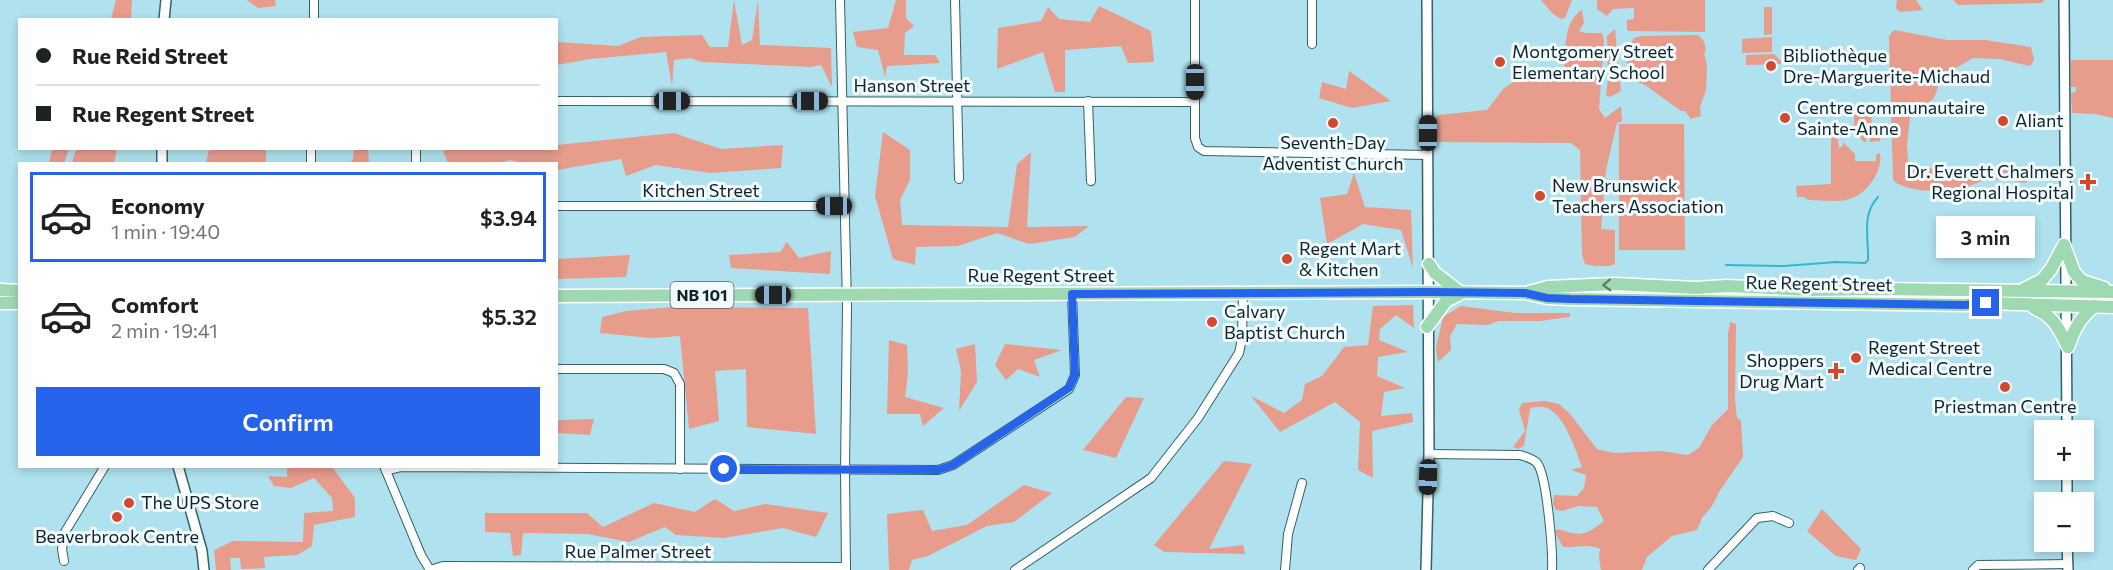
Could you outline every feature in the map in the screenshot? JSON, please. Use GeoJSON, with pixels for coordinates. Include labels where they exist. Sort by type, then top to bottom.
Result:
{"type":"FeatureCollection","features":[{"type":"Feature","properties":{"kind":"main road"},"geometry":{"type":"LineString","coordinates":[[2020,291],[2042,280],[2051,270],[2064,245]]}},
{"type":"Feature","properties":{"kind":"main road"},"geometry":{"type":"LineString","coordinates":[[2064,245],[2074,272],[2082,281],[2101,286],[2112,292]]}},
{"type":"Feature","properties":{"kind":"main road"},"geometry":{"type":"LineString","coordinates":[[1427,327],[1446,301],[1462,293],[1444,281],[1429,264]]}},
{"type":"Feature","properties":{"kind":"main road","name":"Rue Regent Street"},"geometry":{"type":"LineString","coordinates":[[1525,293],[1548,287],[1614,284],[1696,288],[1716,285],[1811,290],[2112,292]]}},
{"type":"Feature","properties":{"kind":"main road"},"geometry":{"type":"LineString","coordinates":[[1644,299],[1653,290],[1665,287]]}},
{"type":"Feature","properties":{"kind":"main road"},"geometry":{"type":"LineString","coordinates":[[0,290],[18,291]]}},
{"type":"Feature","properties":{"kind":"main road"},"geometry":{"type":"LineString","coordinates":[[1782,301],[1789,294],[1811,290]]}},
{"type":"Feature","properties":{"kind":"main road","name":"Rue Regent Street"},"geometry":{"type":"LineString","coordinates":[[558,296],[1429,292],[1525,293],[1547,298],[1965,305],[1986,303],[2113,307]]}},
{"type":"Feature","properties":{"kind":"main road"},"geometry":{"type":"LineString","coordinates":[[0,303],[18,303]]}},
{"type":"Feature","properties":{"kind":"main road"},"geometry":{"type":"LineString","coordinates":[[2021,304],[2036,308],[2051,318],[2068,347]]}},
{"type":"Feature","properties":{"kind":"main road"},"geometry":{"type":"LineString","coordinates":[[2068,347],[2077,324],[2085,313],[2095,306]]}},
{"type":"Feature","properties":{"kind":"street"},"geometry":{"type":"LineString","coordinates":[[164,18],[166,0]]}},
{"type":"Feature","properties":{"kind":"street"},"geometry":{"type":"LineString","coordinates":[[314,0],[314,18]]}},
{"type":"Feature","properties":{"kind":"street"},"geometry":{"type":"LineString","coordinates":[[840,0],[847,295],[844,470],[846,569]]}},
{"type":"Feature","properties":{"kind":"street"},"geometry":{"type":"LineString","coordinates":[[955,0],[959,178]]}},
{"type":"Feature","properties":{"kind":"street"},"geometry":{"type":"LineString","coordinates":[[1195,0],[1195,138],[1198,147],[1204,152],[1428,156]]}},
{"type":"Feature","properties":{"kind":"street"},"geometry":{"type":"LineString","coordinates":[[1312,0],[1312,44]]}},
{"type":"Feature","properties":{"kind":"street"},"geometry":{"type":"LineString","coordinates":[[1426,570],[1429,454],[1427,0]]}},
{"type":"Feature","properties":{"kind":"street"},"geometry":{"type":"LineString","coordinates":[[2064,0],[2064,245],[2068,347],[2067,420]]}},
{"type":"Feature","properties":{"kind":"street","name":"Hanson Street"},"geometry":{"type":"LineString","coordinates":[[558,101],[1195,102]]}},
{"type":"Feature","properties":{"kind":"street"},"geometry":{"type":"LineString","coordinates":[[1088,101],[1091,181]]}},
{"type":"Feature","properties":{"kind":"street","name":"Kitchen Street"},"geometry":{"type":"LineString","coordinates":[[558,206],[845,206]]}},
{"type":"Feature","properties":{"kind":"street"},"geometry":{"type":"LineString","coordinates":[[1015,570],[1146,482],[1160,469],[1198,418],[1239,352],[1242,339],[1242,293]]}},
{"type":"Feature","properties":{"kind":"street"},"geometry":{"type":"LineString","coordinates":[[430,570],[421,555],[385,469],[938,470],[953,465],[1069,388],[1075,375],[1072,294]]}},
{"type":"Feature","properties":{"kind":"street"},"geometry":{"type":"LineString","coordinates":[[558,369],[664,369],[674,373],[680,384],[680,469]]}},
{"type":"Feature","properties":{"kind":"street"},"geometry":{"type":"LineString","coordinates":[[1429,454],[1520,455],[1537,464],[1541,471],[1545,494],[1552,570]]}},
{"type":"Feature","properties":{"kind":"street"},"geometry":{"type":"LineString","coordinates":[[64,561],[62,549],[65,532],[104,468]]}},
{"type":"Feature","properties":{"kind":"street"},"geometry":{"type":"LineString","coordinates":[[179,468],[202,551],[204,570]]}},
{"type":"Feature","properties":{"kind":"street"},"geometry":{"type":"LineString","coordinates":[[1285,570],[1288,534],[1302,483]]}},
{"type":"Feature","properties":{"kind":"street"},"geometry":{"type":"LineString","coordinates":[[1708,570],[1757,518],[1773,516],[1790,523]]}},
{"type":"Feature","properties":{"kind":"street"},"geometry":{"type":"LineString","coordinates":[[1973,570],[1978,565],[2068,567],[2067,552]]}},
{"type":"Feature","properties":{"kind":"street","name":"Rue Palmer Street"},"geometry":{"type":"LineString","coordinates":[[430,570],[443,566],[846,569]]}},
{"type":"Feature","properties":{"kind":"shaded area"},"geometry":{"type":"Polygon","coordinates":[[[116,0],[132,0],[131,18],[111,18],[116,0]]]}},
{"type":"Feature","properties":{"kind":"shaded area"},"geometry":{"type":"Polygon","coordinates":[[[247,0],[275,0],[276,6],[258,8],[247,0]]]}},
{"type":"Feature","properties":{"kind":"shaded area"},"geometry":{"type":"Polygon","coordinates":[[[734,0],[742,45],[752,40],[758,0],[760,45],[831,48],[832,87],[821,65],[811,67],[701,62],[691,58],[674,60],[672,86],[666,52],[590,59],[558,65],[558,42],[618,46],[641,37],[702,35],[710,47],[728,47],[734,0]]]}},
{"type":"Feature","properties":{"kind":"shaded area"},"geometry":{"type":"Polygon","coordinates":[[[896,0],[906,0],[906,18],[914,26],[905,33],[904,55],[935,55],[940,63],[887,66],[885,77],[878,50],[857,47],[853,32],[888,28],[896,0]]]}},
{"type":"Feature","properties":{"kind":"shaded area"},"geometry":{"type":"Polygon","coordinates":[[[1541,0],[1572,0],[1565,18],[1561,19],[1553,14],[1541,0]]]}},
{"type":"Feature","properties":{"kind":"shaded area"},"geometry":{"type":"Polygon","coordinates":[[[1597,0],[1705,0],[1705,32],[1629,31],[1627,20],[1634,19],[1634,8],[1613,9],[1607,16],[1597,9],[1597,0]]]}},
{"type":"Feature","properties":{"kind":"shaded area"},"geometry":{"type":"Polygon","coordinates":[[[1897,0],[1916,0],[1923,10],[1900,12],[1896,8],[1897,0]]]}},
{"type":"Feature","properties":{"kind":"shaded area"},"geometry":{"type":"Polygon","coordinates":[[[1953,0],[2044,0],[2042,3],[1958,5],[1953,0]]]}},
{"type":"Feature","properties":{"kind":"shaded area"},"geometry":{"type":"Polygon","coordinates":[[[1099,6],[1151,31],[1154,62],[1128,63],[1121,46],[1065,50],[1065,92],[1055,92],[1043,52],[997,69],[998,28],[1041,21],[1048,7],[1059,19],[1090,22],[1099,6]]]}},
{"type":"Feature","properties":{"kind":"shaded area"},"geometry":{"type":"Polygon","coordinates":[[[1764,7],[1772,7],[1772,34],[1764,35],[1764,7]]]}},
{"type":"Feature","properties":{"kind":"shaded area"},"geometry":{"type":"Polygon","coordinates":[[[1582,10],[1584,23],[1579,31],[1602,33],[1604,41],[1599,109],[1605,118],[1621,106],[1622,121],[1617,123],[1606,170],[1601,229],[1615,230],[1615,264],[1609,266],[1585,264],[1582,255],[1580,150],[1571,143],[1439,142],[1436,138],[1435,118],[1439,115],[1487,110],[1504,88],[1525,75],[1550,76],[1564,69],[1568,28],[1571,21],[1582,10]]]}},
{"type":"Feature","properties":{"kind":"shaded area"},"geometry":{"type":"Polygon","coordinates":[[[1615,29],[1621,91],[1610,97],[1606,95],[1607,36],[1615,29]]]}},
{"type":"Feature","properties":{"kind":"shaded area"},"geometry":{"type":"Polygon","coordinates":[[[1894,30],[1947,40],[1985,40],[2031,47],[2034,60],[2030,66],[2000,59],[1973,58],[1942,76],[1934,98],[1910,118],[1907,145],[1908,162],[1925,168],[2021,170],[2030,177],[2026,183],[1989,180],[1962,189],[1936,191],[1906,187],[1893,180],[1889,36],[1894,30]]]}},
{"type":"Feature","properties":{"kind":"shaded area"},"geometry":{"type":"Polygon","coordinates":[[[1698,35],[1704,41],[1706,50],[1704,53],[1707,65],[1706,90],[1700,107],[1701,116],[1691,119],[1685,111],[1681,111],[1645,85],[1633,80],[1627,59],[1634,38],[1698,35]]]}},
{"type":"Feature","properties":{"kind":"shaded area"},"geometry":{"type":"Polygon","coordinates":[[[1772,37],[1772,52],[1742,53],[1742,39],[1772,37]]]}},
{"type":"Feature","properties":{"kind":"shaded area"},"geometry":{"type":"Polygon","coordinates":[[[1774,54],[1781,64],[1746,65],[1746,55],[1774,54]]]}},
{"type":"Feature","properties":{"kind":"shaded area"},"geometry":{"type":"Polygon","coordinates":[[[2072,60],[2113,60],[2113,118],[2072,113],[2071,93],[2076,92],[2076,87],[2071,87],[2072,60]]]}},
{"type":"Feature","properties":{"kind":"shaded area"},"geometry":{"type":"Polygon","coordinates":[[[1349,71],[1391,101],[1352,108],[1319,98],[1322,82],[1346,89],[1349,71]]]}},
{"type":"Feature","properties":{"kind":"shaded area"},"geometry":{"type":"Polygon","coordinates":[[[1853,107],[1871,107],[1872,132],[1881,134],[1880,141],[1870,142],[1870,137],[1866,137],[1866,142],[1864,142],[1855,132],[1853,107]]]}},
{"type":"Feature","properties":{"kind":"shaded area"},"geometry":{"type":"Polygon","coordinates":[[[1619,124],[1684,124],[1685,250],[1619,250],[1619,124]]]}},
{"type":"Feature","properties":{"kind":"shaded area"},"geometry":{"type":"Polygon","coordinates":[[[883,132],[910,150],[910,180],[900,200],[902,225],[1008,227],[1017,164],[1031,152],[1027,227],[1089,226],[1075,237],[1029,244],[997,233],[958,246],[916,247],[915,265],[893,259],[875,196],[883,132]]]}},
{"type":"Feature","properties":{"kind":"shaded area"},"geometry":{"type":"Polygon","coordinates":[[[674,133],[721,149],[783,145],[781,168],[710,173],[656,165],[626,176],[621,159],[558,170],[558,162],[510,160],[448,162],[443,151],[558,150],[558,145],[674,133]]]}},
{"type":"Feature","properties":{"kind":"shaded area"},"geometry":{"type":"Polygon","coordinates":[[[1831,135],[1838,140],[1839,148],[1843,146],[1843,142],[1855,154],[1855,161],[1876,161],[1876,155],[1880,153],[1876,175],[1860,194],[1846,200],[1808,200],[1804,197],[1797,197],[1796,186],[1831,184],[1831,135]]]}},
{"type":"Feature","properties":{"kind":"shaded area"},"geometry":{"type":"Polygon","coordinates":[[[52,150],[69,150],[64,162],[49,162],[52,150]]]}},
{"type":"Feature","properties":{"kind":"shaded area"},"geometry":{"type":"Polygon","coordinates":[[[76,150],[117,150],[114,162],[72,162],[76,150]]]}},
{"type":"Feature","properties":{"kind":"shaded area"},"geometry":{"type":"Polygon","coordinates":[[[209,150],[266,150],[266,162],[206,162],[209,150]]]}},
{"type":"Feature","properties":{"kind":"shaded area"},"geometry":{"type":"Polygon","coordinates":[[[354,150],[368,150],[369,162],[351,162],[354,150]]]}},
{"type":"Feature","properties":{"kind":"shaded area"},"geometry":{"type":"Polygon","coordinates":[[[1354,173],[1365,207],[1411,210],[1413,268],[1401,230],[1363,224],[1327,244],[1320,198],[1347,194],[1354,173]]]}},
{"type":"Feature","properties":{"kind":"shaded area"},"geometry":{"type":"Polygon","coordinates":[[[787,242],[799,258],[831,251],[830,274],[731,268],[729,255],[780,252],[787,242]]]}},
{"type":"Feature","properties":{"kind":"shaded area"},"geometry":{"type":"Polygon","coordinates":[[[630,255],[626,277],[558,279],[558,259],[630,255]]]}},
{"type":"Feature","properties":{"kind":"shaded area"},"geometry":{"type":"Polygon","coordinates":[[[1413,305],[1414,328],[1396,315],[1380,329],[1379,340],[1408,352],[1378,357],[1377,376],[1405,388],[1384,392],[1381,416],[1412,413],[1413,422],[1372,431],[1373,478],[1358,470],[1360,422],[1335,402],[1280,432],[1251,396],[1284,413],[1302,400],[1305,384],[1322,376],[1344,347],[1368,345],[1373,306],[1413,305]]]}},
{"type":"Feature","properties":{"kind":"shaded area"},"geometry":{"type":"Polygon","coordinates":[[[1461,306],[1515,313],[1570,313],[1570,317],[1539,321],[1498,321],[1488,325],[1457,324],[1450,336],[1451,350],[1438,362],[1436,348],[1443,317],[1461,306]]]}},
{"type":"Feature","properties":{"kind":"shaded area"},"geometry":{"type":"Polygon","coordinates":[[[674,307],[808,308],[816,434],[747,427],[746,369],[715,371],[719,421],[689,429],[680,336],[651,338],[600,333],[602,317],[626,311],[674,307]]]}},
{"type":"Feature","properties":{"kind":"shaded area"},"geometry":{"type":"Polygon","coordinates":[[[1730,322],[1736,324],[1735,400],[1737,418],[1741,420],[1743,457],[1702,518],[1697,530],[1672,536],[1647,557],[1642,570],[1601,570],[1600,549],[1587,546],[1563,547],[1554,531],[1559,529],[1578,534],[1588,532],[1604,521],[1597,507],[1578,506],[1562,511],[1556,510],[1553,504],[1554,495],[1577,496],[1584,488],[1586,475],[1571,470],[1582,467],[1575,447],[1564,425],[1549,409],[1540,407],[1530,409],[1524,446],[1518,449],[1513,447],[1525,431],[1519,410],[1522,403],[1545,401],[1559,404],[1570,414],[1597,449],[1614,453],[1662,451],[1688,455],[1699,448],[1712,425],[1728,409],[1730,322]]]}},
{"type":"Feature","properties":{"kind":"shaded area"},"geometry":{"type":"Polygon","coordinates":[[[889,340],[907,345],[908,373],[905,397],[944,408],[923,426],[920,414],[887,414],[889,340]]]}},
{"type":"Feature","properties":{"kind":"shaded area"},"geometry":{"type":"Polygon","coordinates":[[[975,344],[977,382],[959,411],[961,371],[956,349],[975,344]]]}},
{"type":"Feature","properties":{"kind":"shaded area"},"geometry":{"type":"Polygon","coordinates":[[[1005,344],[1062,350],[1034,360],[1040,377],[1018,369],[1006,380],[995,365],[1005,344]]]}},
{"type":"Feature","properties":{"kind":"shaded area"},"geometry":{"type":"Polygon","coordinates":[[[1126,397],[1144,398],[1116,458],[1083,450],[1126,397]]]}},
{"type":"Feature","properties":{"kind":"shaded area"},"geometry":{"type":"Polygon","coordinates":[[[594,419],[590,435],[558,433],[558,420],[594,419]]]}},
{"type":"Feature","properties":{"kind":"shaded area"},"geometry":{"type":"Polygon","coordinates":[[[1224,461],[1252,464],[1209,549],[1243,545],[1245,554],[1164,552],[1154,545],[1224,461]]]}},
{"type":"Feature","properties":{"kind":"shaded area"},"geometry":{"type":"Polygon","coordinates":[[[287,468],[333,468],[355,498],[355,517],[314,525],[312,546],[297,555],[264,557],[265,568],[241,569],[240,558],[230,558],[231,570],[216,570],[214,550],[233,541],[303,542],[304,513],[333,511],[332,498],[314,478],[291,488],[274,486],[268,476],[287,477],[287,468]]]}},
{"type":"Feature","properties":{"kind":"shaded area"},"geometry":{"type":"Polygon","coordinates":[[[1024,485],[1052,493],[1014,522],[987,526],[928,556],[912,560],[909,570],[889,570],[887,514],[923,510],[932,531],[967,525],[1024,485]]]}},
{"type":"Feature","properties":{"kind":"shaded area"},"geometry":{"type":"Polygon","coordinates":[[[715,499],[734,511],[765,504],[828,513],[816,537],[783,528],[724,538],[676,535],[665,527],[629,542],[587,534],[523,533],[521,555],[513,556],[510,533],[485,532],[485,513],[587,513],[603,527],[654,503],[695,512],[715,499]]]}},
{"type":"Feature","properties":{"kind":"shaded area"},"geometry":{"type":"Polygon","coordinates":[[[1822,509],[1861,549],[1856,560],[1836,556],[1807,531],[1822,509]]]}},
{"type":"Feature","properties":{"kind":"waterway"},"geometry":{"type":"LineString","coordinates":[[1726,265],[1784,266],[1836,262],[1865,263],[1868,260],[1869,211],[1878,197]]}},
{"type":"Feature","properties":{"kind":"place","name":"Montgomery Street Elementary School"},"geometry":{"type":"Point","coordinates":[1500,62]}},
{"type":"Feature","properties":{"kind":"place","name":"Bibliothèque Dre-Marguerite-Michaud"},"geometry":{"type":"Point","coordinates":[1771,66]}},
{"type":"Feature","properties":{"kind":"place","name":"Centre communautaire Sainte-Anne"},"geometry":{"type":"Point","coordinates":[1785,118]}},
{"type":"Feature","properties":{"kind":"place","name":"Aliant"},"geometry":{"type":"Point","coordinates":[2003,121]}},
{"type":"Feature","properties":{"kind":"place","name":"Seventh-Day Adventist Church"},"geometry":{"type":"Point","coordinates":[1333,123]}},
{"type":"Feature","properties":{"kind":"place","name":"Dr. Everett Chalmers Regional Hospital"},"geometry":{"type":"Point","coordinates":[2088,182]}},
{"type":"Feature","properties":{"kind":"place","name":"New Brunswick Teachers Association"},"geometry":{"type":"Point","coordinates":[1540,196]}},
{"type":"Feature","properties":{"kind":"place","name":"Regent Mart & Kitchen"},"geometry":{"type":"Point","coordinates":[1287,259]}},
{"type":"Feature","properties":{"kind":"place","name":"Calvary Baptist Church"},"geometry":{"type":"Point","coordinates":[1212,322]}},
{"type":"Feature","properties":{"kind":"place","name":"Regent Street Medical Centre"},"geometry":{"type":"Point","coordinates":[1856,358]}},
{"type":"Feature","properties":{"kind":"place","name":"Shoppers Drug Mart"},"geometry":{"type":"Point","coordinates":[1836,371]}},
{"type":"Feature","properties":{"kind":"place","name":"Priestman Centre"},"geometry":{"type":"Point","coordinates":[2005,387]}},
{"type":"Feature","properties":{"kind":"place","name":"The UPS Store"},"geometry":{"type":"Point","coordinates":[129,503]}},
{"type":"Feature","properties":{"kind":"place","name":"Beaverbrook Centre"},"geometry":{"type":"Point","coordinates":[117,517]}},
{"type":"Feature","properties":{"kind":"route"},"geometry":{"type":"LineString","coordinates":[[724,469],[938,470],[953,465],[1069,388],[1075,375],[1072,294],[1429,292],[1525,293],[1547,298],[1570,299],[1965,305],[1986,303]]}}]}
